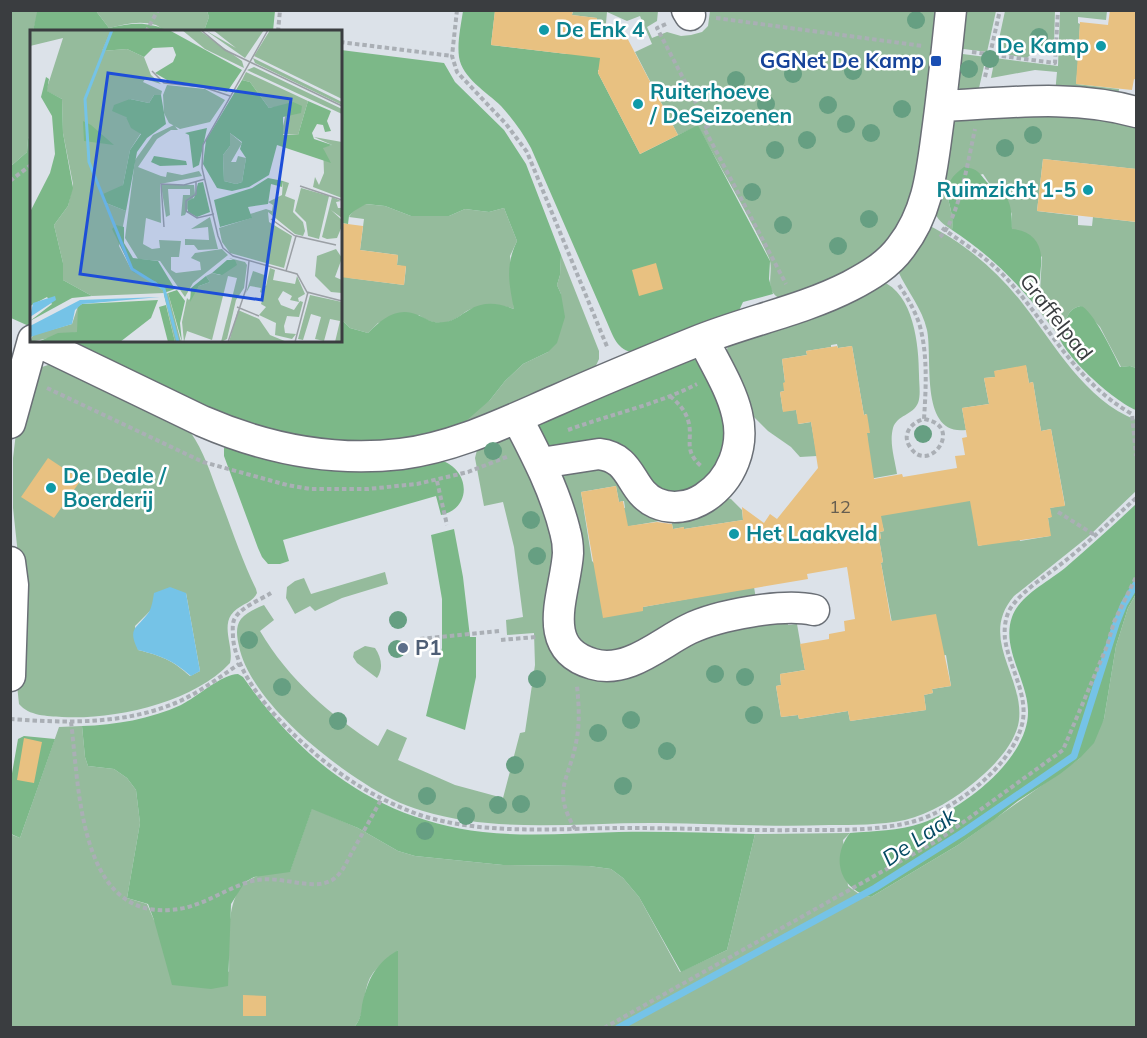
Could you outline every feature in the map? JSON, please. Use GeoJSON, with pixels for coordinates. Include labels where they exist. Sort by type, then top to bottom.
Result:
{"type":"FeatureCollection","features":[{"type":"Feature","properties":{"kind":"lane"},"geometry":{"type":"LineString","coordinates":[[37,342],[224,430],[275,446],[326,455],[378,456],[404,453],[458,441],[703,339],[849,287],[883,266],[900,249],[921,213],[929,187],[941,106],[951,10]]}},
{"type":"Feature","properties":{"kind":"lane"},"geometry":{"type":"LineString","coordinates":[[941,106],[1078,102],[1137,112]]}},
{"type":"Feature","properties":{"kind":"lane"},"geometry":{"type":"LineString","coordinates":[[10,330],[30,339]]}},
{"type":"Feature","properties":{"kind":"lane"},"geometry":{"type":"LineString","coordinates":[[541,463],[599,454],[608,455],[621,463],[649,499],[664,506],[690,505],[710,495],[723,480],[735,458],[740,429],[733,400],[703,339]]}},
{"type":"Feature","properties":{"kind":"lane"},"geometry":{"type":"LineString","coordinates":[[10,423],[32,342]]}},
{"type":"Feature","properties":{"kind":"lane"},"geometry":{"type":"LineString","coordinates":[[517,418],[541,463],[558,508],[567,541],[567,560],[558,610],[566,643],[578,658],[597,665],[622,664],[636,659],[690,629],[718,619],[786,608],[798,607],[814,610]]}},
{"type":"Feature","properties":{"kind":"lane"},"geometry":{"type":"LineString","coordinates":[[10,562],[13,585],[10,676]]}},
{"type":"Feature","properties":{"kind":"path"},"geometry":{"type":"LineString","coordinates":[[147,30],[158,10]]}},
{"type":"Feature","properties":{"kind":"path"},"geometry":{"type":"LineString","coordinates":[[278,30],[280,10]]}},
{"type":"Feature","properties":{"kind":"path"},"geometry":{"type":"LineString","coordinates":[[457,10],[453,56],[457,72],[506,124],[527,152],[618,373]]}},
{"type":"Feature","properties":{"kind":"path"},"geometry":{"type":"LineString","coordinates":[[798,307],[704,128],[708,126],[657,28],[688,13],[1055,63],[1058,10]]}},
{"type":"Feature","properties":{"kind":"path"},"geometry":{"type":"LineString","coordinates":[[342,42],[453,56]]}},
{"type":"Feature","properties":{"kind":"path"},"geometry":{"type":"LineString","coordinates":[[10,181],[30,166]]}},
{"type":"Feature","properties":{"kind":"path","name":"Graffelpad"},"geometry":{"type":"LineString","coordinates":[[921,213],[993,265],[1024,298],[1091,384],[1118,406],[1134,415],[1137,456]]}},
{"type":"Feature","properties":{"kind":"path"},"geometry":{"type":"LineString","coordinates":[[883,266],[898,284],[913,308],[919,323],[924,355],[924,419]]}},
{"type":"Feature","properties":{"kind":"path"},"geometry":{"type":"LineString","coordinates":[[670,396],[686,414],[689,423],[688,442],[694,459],[723,480]]}},
{"type":"Feature","properties":{"kind":"path"},"geometry":{"type":"LineString","coordinates":[[924,419],[932,420],[943,431],[941,447],[935,453],[926,456],[917,454],[910,448],[907,439],[911,425],[917,420],[924,419]]}},
{"type":"Feature","properties":{"kind":"path"},"geometry":{"type":"LineString","coordinates":[[438,481],[447,525]]}},
{"type":"Feature","properties":{"kind":"path"},"geometry":{"type":"LineString","coordinates":[[271,593],[235,617],[232,629],[239,664],[266,702],[293,733],[342,774],[382,798],[417,814],[450,823],[498,829],[634,827],[771,830],[876,827],[917,820],[947,807],[984,780],[1000,764],[1021,729],[1024,712],[1005,641],[1009,610],[1022,596],[1096,536],[1137,498]]}},
{"type":"Feature","properties":{"kind":"path"},"geometry":{"type":"LineString","coordinates":[[1058,512],[1096,536]]}},
{"type":"Feature","properties":{"kind":"path"},"geometry":{"type":"LineString","coordinates":[[604,1028],[940,839],[1063,750],[1107,646],[1114,622],[1137,577]]}},
{"type":"Feature","properties":{"kind":"path"},"geometry":{"type":"LineString","coordinates":[[420,639],[499,631]]}},
{"type":"Feature","properties":{"kind":"path"},"geometry":{"type":"LineString","coordinates":[[501,640],[566,643],[576,685],[579,717],[576,744],[564,779],[562,800],[564,809],[575,829]]}},
{"type":"Feature","properties":{"kind":"path"},"geometry":{"type":"LineString","coordinates":[[10,719],[71,722],[112,720],[161,708],[193,694],[239,664]]}},
{"type":"Feature","properties":{"kind":"path"},"geometry":{"type":"LineString","coordinates":[[71,722],[83,819],[95,859],[116,891],[137,904],[152,909],[169,910],[189,907],[261,879],[313,885],[331,881],[342,870],[382,798]]}},
{"type":"Feature","properties":{"kind":"green space"},"geometry":{"type":"Polygon","coordinates":[[[11,11],[36,11],[38,12],[33,30],[30,30],[30,134],[27,152],[11,166],[11,11]]]}},
{"type":"Feature","properties":{"kind":"green space"},"geometry":{"type":"Polygon","coordinates":[[[96,11],[207,11],[209,17],[205,28],[196,30],[164,30],[156,25],[144,23],[109,28],[96,11]]]}},
{"type":"Feature","properties":{"kind":"green space"},"geometry":{"type":"Polygon","coordinates":[[[96,11],[109,28],[139,24],[165,30],[33,30],[37,12],[96,11]]]}},
{"type":"Feature","properties":{"kind":"green space"},"geometry":{"type":"Polygon","coordinates":[[[207,11],[275,11],[273,30],[200,30],[205,28],[209,17],[207,11]]]}},
{"type":"Feature","properties":{"kind":"green space"},"geometry":{"type":"Polygon","coordinates":[[[463,11],[495,11],[491,45],[567,54],[604,45],[598,73],[640,154],[698,125],[770,261],[769,279],[773,294],[743,302],[736,317],[631,352],[622,348],[613,335],[528,142],[501,106],[470,78],[461,65],[458,45],[463,11]]]}},
{"type":"Feature","properties":{"kind":"green space"},"geometry":{"type":"Polygon","coordinates":[[[573,11],[658,11],[657,21],[647,27],[652,38],[667,32],[681,36],[702,32],[708,26],[710,11],[943,11],[911,216],[871,263],[781,299],[775,296],[770,286],[769,258],[698,126],[678,135],[635,52],[652,44],[640,16],[627,21],[607,12],[604,45],[594,44],[597,18],[572,15],[573,11]]]}},
{"type":"Feature","properties":{"kind":"green space"},"geometry":{"type":"Polygon","coordinates":[[[961,11],[996,11],[987,52],[956,48],[961,11]]]}},
{"type":"Feature","properties":{"kind":"green space"},"geometry":{"type":"Polygon","coordinates":[[[1005,11],[1055,11],[1054,45],[1042,46],[1027,58],[996,53],[1005,11]]]}},
{"type":"Feature","properties":{"kind":"green space"},"geometry":{"type":"Polygon","coordinates":[[[1060,11],[1107,11],[1106,20],[1078,17],[1079,40],[1066,39],[1065,52],[1079,54],[1076,84],[1119,89],[1118,98],[1055,94],[1057,72],[1035,70],[991,78],[995,58],[1058,66],[1060,11]]]}},
{"type":"Feature","properties":{"kind":"green space"},"geometry":{"type":"Polygon","coordinates":[[[342,50],[444,63],[455,82],[504,130],[526,164],[561,255],[557,285],[565,317],[557,343],[548,352],[523,364],[490,400],[466,421],[432,437],[398,443],[326,444],[221,418],[62,342],[342,342],[342,320],[350,328],[368,333],[390,315],[403,312],[440,322],[451,320],[475,307],[486,304],[497,304],[514,309],[509,267],[517,241],[504,208],[489,212],[465,209],[449,216],[411,216],[385,206],[366,204],[349,216],[348,224],[342,223],[342,50]]]}},
{"type":"Feature","properties":{"kind":"green space"},"geometry":{"type":"Polygon","coordinates":[[[955,53],[986,57],[977,97],[961,90],[955,82],[955,53]]]}},
{"type":"Feature","properties":{"kind":"green space"},"geometry":{"type":"Polygon","coordinates":[[[1006,111],[1136,121],[1136,169],[1043,159],[1037,211],[1078,216],[1078,225],[1092,226],[1093,217],[1136,222],[1136,368],[1121,367],[1100,327],[1081,306],[1067,316],[1063,327],[1057,330],[1058,335],[1033,303],[1040,291],[1042,257],[1012,229],[1012,214],[1000,190],[991,186],[983,174],[947,184],[952,230],[941,222],[935,213],[947,130],[955,118],[1006,111]]]}},
{"type":"Feature","properties":{"kind":"green space"},"geometry":{"type":"Polygon","coordinates":[[[30,134],[30,327],[11,318],[11,166],[27,152],[30,134]]]}},
{"type":"Feature","properties":{"kind":"green space"},"geometry":{"type":"Polygon","coordinates":[[[964,167],[977,171],[991,186],[999,189],[1007,197],[1012,229],[1020,230],[1036,240],[1041,258],[1040,284],[1033,303],[996,264],[952,230],[948,189],[955,175],[964,167]]]}},
{"type":"Feature","properties":{"kind":"green space"},"geometry":{"type":"Polygon","coordinates":[[[365,204],[385,206],[411,216],[449,216],[465,209],[489,212],[504,208],[517,241],[510,256],[514,309],[499,306],[477,308],[441,323],[432,322],[419,315],[378,323],[368,333],[350,328],[342,320],[342,274],[350,278],[404,285],[406,267],[397,265],[398,255],[360,250],[364,219],[349,217],[354,210],[365,204]]]}},
{"type":"Feature","properties":{"kind":"green space"},"geometry":{"type":"Polygon","coordinates":[[[928,225],[968,249],[992,270],[1023,304],[1072,370],[1086,385],[1118,411],[1136,420],[1136,491],[1089,536],[1014,596],[1004,612],[1000,627],[1001,642],[1019,704],[1017,729],[1009,746],[996,762],[960,793],[933,810],[905,820],[867,824],[511,825],[452,818],[400,803],[378,792],[347,771],[289,724],[257,685],[245,665],[237,629],[243,617],[264,605],[274,620],[260,631],[271,649],[297,681],[343,722],[378,746],[387,729],[407,738],[398,760],[455,785],[503,798],[520,733],[525,732],[535,665],[534,633],[507,635],[506,620],[523,617],[514,547],[503,502],[484,506],[475,458],[477,450],[510,434],[542,483],[577,663],[786,614],[788,625],[797,624],[805,670],[780,674],[781,685],[776,686],[781,717],[798,715],[799,719],[848,711],[850,721],[926,710],[924,695],[933,693],[932,689],[951,686],[946,655],[941,656],[892,623],[881,563],[883,562],[879,539],[881,538],[880,532],[884,531],[878,510],[972,500],[978,546],[1019,537],[1020,541],[1050,536],[1048,518],[1051,517],[1050,508],[1065,505],[1051,429],[1041,431],[1033,382],[1029,383],[1026,366],[995,371],[995,377],[984,378],[989,404],[962,408],[966,430],[951,429],[941,421],[935,409],[931,393],[925,322],[898,271],[928,225]]]}},
{"type":"Feature","properties":{"kind":"green space"},"geometry":{"type":"Polygon","coordinates":[[[561,255],[599,351],[599,359],[593,372],[432,437],[490,400],[523,364],[548,352],[561,294],[557,285],[561,255]]]}},
{"type":"Feature","properties":{"kind":"green space"},"geometry":{"type":"Polygon","coordinates":[[[881,281],[892,287],[908,308],[918,350],[919,397],[916,407],[898,420],[893,428],[892,445],[897,474],[869,479],[867,433],[869,433],[852,346],[838,348],[837,344],[831,345],[831,347],[806,351],[807,355],[782,359],[785,382],[784,391],[780,392],[783,411],[796,410],[799,424],[811,422],[817,456],[800,457],[751,414],[724,359],[729,343],[881,281]]]}},
{"type":"Feature","properties":{"kind":"green space"},"geometry":{"type":"Polygon","coordinates":[[[1081,306],[1097,323],[1120,367],[1136,368],[1136,410],[1089,376],[1060,340],[1057,330],[1063,327],[1071,311],[1081,306]]]}},
{"type":"Feature","properties":{"kind":"green space"},"geometry":{"type":"Polygon","coordinates":[[[692,359],[699,361],[732,418],[713,484],[668,500],[630,463],[548,453],[534,425],[692,359]]]}},
{"type":"Feature","properties":{"kind":"green space"},"geometry":{"type":"Polygon","coordinates":[[[51,364],[185,425],[207,463],[257,593],[252,600],[237,608],[229,620],[230,663],[195,689],[152,706],[128,712],[83,717],[39,715],[19,704],[17,685],[19,564],[13,508],[13,458],[16,433],[36,369],[51,364]],[[186,593],[150,611],[135,626],[138,650],[166,659],[190,676],[200,671],[186,593]]]}},
{"type":"Feature","properties":{"kind":"green space"},"geometry":{"type":"Polygon","coordinates":[[[227,446],[440,460],[450,464],[462,479],[463,497],[452,511],[441,515],[436,496],[283,540],[289,561],[268,564],[258,548],[224,456],[224,448],[227,446]]]}},
{"type":"Feature","properties":{"kind":"green space"},"geometry":{"type":"Polygon","coordinates":[[[598,460],[731,499],[742,510],[743,520],[684,529],[684,527],[673,529],[671,519],[625,527],[622,508],[625,508],[624,501],[619,502],[616,486],[581,492],[592,561],[643,611],[643,607],[754,587],[757,605],[623,657],[575,646],[556,471],[598,460]]]}},
{"type":"Feature","properties":{"kind":"green space"},"geometry":{"type":"Polygon","coordinates":[[[1136,504],[1136,594],[1128,608],[1116,646],[1104,719],[1094,743],[1060,774],[1018,801],[958,845],[871,897],[852,888],[841,872],[840,862],[840,853],[850,833],[904,828],[938,816],[974,794],[1006,763],[1018,746],[1026,728],[1028,710],[1027,698],[1010,640],[1009,629],[1016,609],[1035,589],[1065,568],[1136,504]]]}},
{"type":"Feature","properties":{"kind":"green space"},"geometry":{"type":"Polygon","coordinates":[[[454,529],[463,577],[470,637],[476,637],[476,677],[465,730],[426,716],[442,648],[442,599],[431,535],[454,529]]]}},
{"type":"Feature","properties":{"kind":"green space"},"geometry":{"type":"Polygon","coordinates":[[[385,572],[388,584],[342,598],[315,611],[310,606],[295,614],[286,598],[287,587],[304,578],[311,594],[385,572]]]}},
{"type":"Feature","properties":{"kind":"green space"},"geometry":{"type":"Polygon","coordinates":[[[1136,594],[1136,1027],[398,1027],[398,950],[378,967],[369,979],[361,1015],[354,1027],[11,1027],[10,834],[20,838],[59,727],[82,726],[88,766],[114,769],[127,778],[136,790],[140,823],[127,898],[147,904],[154,920],[229,972],[230,919],[237,894],[243,884],[253,878],[290,871],[312,808],[358,828],[398,851],[415,856],[503,865],[589,866],[611,869],[623,878],[639,897],[680,972],[727,950],[755,834],[850,833],[843,840],[848,886],[859,894],[871,897],[958,845],[1079,759],[1104,719],[1116,646],[1128,608],[1136,594]]]}},
{"type":"Feature","properties":{"kind":"green space"},"geometry":{"type":"Polygon","coordinates":[[[365,646],[375,648],[379,655],[381,666],[377,678],[357,663],[353,657],[354,652],[365,646]]]}},
{"type":"Feature","properties":{"kind":"green space"},"geometry":{"type":"Polygon","coordinates":[[[238,674],[243,677],[266,708],[317,760],[346,782],[376,800],[410,815],[445,825],[500,833],[755,834],[727,950],[681,972],[639,897],[623,878],[611,869],[589,866],[503,865],[415,856],[398,851],[358,828],[312,809],[290,872],[254,877],[245,882],[231,904],[228,986],[211,989],[172,985],[148,904],[127,898],[140,823],[136,790],[127,778],[114,769],[88,766],[82,726],[120,723],[157,714],[181,705],[217,682],[238,674]]]}},
{"type":"Feature","properties":{"kind":"green space"},"geometry":{"type":"Polygon","coordinates":[[[24,736],[55,739],[20,838],[11,834],[11,779],[18,739],[24,736]]]}},
{"type":"Feature","properties":{"kind":"green space"},"geometry":{"type":"Polygon","coordinates":[[[398,950],[398,1027],[354,1027],[360,1017],[367,987],[374,973],[390,955],[398,950]]]}},
{"type":"Feature","properties":{"kind":"water"},"geometry":{"type":"Polygon","coordinates":[[[170,587],[186,593],[200,671],[191,676],[166,659],[138,650],[133,637],[133,632],[150,610],[154,593],[170,587]]]}},
{"type":"Feature","properties":{"kind":"building"},"geometry":{"type":"Polygon","coordinates":[[[495,10],[573,10],[572,15],[597,18],[596,27],[623,30],[678,135],[640,154],[598,73],[600,58],[491,45],[495,10]]]}},
{"type":"Feature","properties":{"kind":"building","name":"De Kamp"},"geometry":{"type":"Polygon","coordinates":[[[1110,10],[1137,10],[1137,80],[1134,79],[1132,90],[1076,84],[1080,22],[1108,25],[1110,10]]]}},
{"type":"Feature","properties":{"kind":"building","name":"Ruimzicht 1-5"},"geometry":{"type":"Polygon","coordinates":[[[1043,159],[1137,169],[1137,222],[1037,211],[1043,159]]]}},
{"type":"Feature","properties":{"kind":"building"},"geometry":{"type":"Polygon","coordinates":[[[342,223],[363,226],[360,250],[398,255],[397,265],[406,266],[404,285],[342,277],[342,223]]]}},
{"type":"Feature","properties":{"kind":"building"},"geometry":{"type":"Polygon","coordinates":[[[656,263],[663,289],[639,296],[632,270],[656,263]]]}},
{"type":"Feature","properties":{"kind":"building","name":"Het Laakveld"},"geometry":{"type":"Polygon","coordinates":[[[837,346],[838,348],[852,346],[864,415],[867,414],[870,433],[867,433],[874,479],[902,474],[903,477],[957,468],[955,456],[965,455],[962,438],[967,437],[962,408],[989,404],[984,378],[995,377],[994,371],[1026,365],[1029,383],[1033,382],[1041,431],[1051,429],[1065,506],[1050,508],[1052,517],[1048,518],[1051,536],[978,546],[970,501],[881,516],[884,531],[880,532],[881,539],[879,539],[883,562],[881,563],[891,621],[936,614],[951,686],[932,689],[933,693],[924,695],[926,710],[850,721],[848,711],[799,719],[798,715],[781,717],[776,686],[781,685],[780,674],[805,670],[800,644],[829,639],[829,634],[845,631],[844,621],[855,619],[847,567],[807,574],[808,579],[643,607],[643,611],[603,618],[581,492],[616,486],[619,502],[623,501],[628,526],[657,522],[672,524],[673,529],[684,527],[684,529],[743,520],[742,507],[764,523],[770,514],[777,519],[818,468],[811,422],[798,424],[796,410],[783,412],[780,392],[784,391],[783,383],[785,382],[782,359],[807,355],[806,351],[837,346]]]}},
{"type":"Feature","properties":{"kind":"building","name":"De Deale / Boerderij"},"geometry":{"type":"Polygon","coordinates":[[[48,458],[81,480],[54,518],[21,497],[48,458]]]}},
{"type":"Feature","properties":{"kind":"building"},"geometry":{"type":"Polygon","coordinates":[[[24,738],[42,742],[34,783],[17,780],[24,738]]]}},
{"type":"Feature","properties":{"kind":"building"},"geometry":{"type":"Polygon","coordinates":[[[243,995],[266,996],[266,1016],[243,1016],[243,995]]]}},
{"type":"Feature","properties":{"kind":"waterway","name":"De Laak"},"geometry":{"type":"LineString","coordinates":[[618,1028],[875,888],[962,833],[1074,756],[1116,624],[1136,584]]}},
{"type":"Feature","properties":{"kind":"place","name":"De Enk 4"},"geometry":{"type":"Point","coordinates":[544,30]}},
{"type":"Feature","properties":{"kind":"place","name":"De Kamp"},"geometry":{"type":"Point","coordinates":[1101,46]}},
{"type":"Feature","properties":{"kind":"place","name":"GGNet De Kamp"},"geometry":{"type":"Point","coordinates":[936,61]}},
{"type":"Feature","properties":{"kind":"place","name":"Ruiterhoeve / DeSeizoenen"},"geometry":{"type":"Point","coordinates":[638,104]}},
{"type":"Feature","properties":{"kind":"place","name":"Ruimzicht 1-5"},"geometry":{"type":"Point","coordinates":[1088,190]}},
{"type":"Feature","properties":{"kind":"place","name":"De Deale / Boerderij"},"geometry":{"type":"Point","coordinates":[51,488]}},
{"type":"Feature","properties":{"kind":"place","name":"Het Laakveld"},"geometry":{"type":"Point","coordinates":[734,534]}},
{"type":"Feature","properties":{"kind":"place","name":"P1"},"geometry":{"type":"Point","coordinates":[403,648]}}]}
